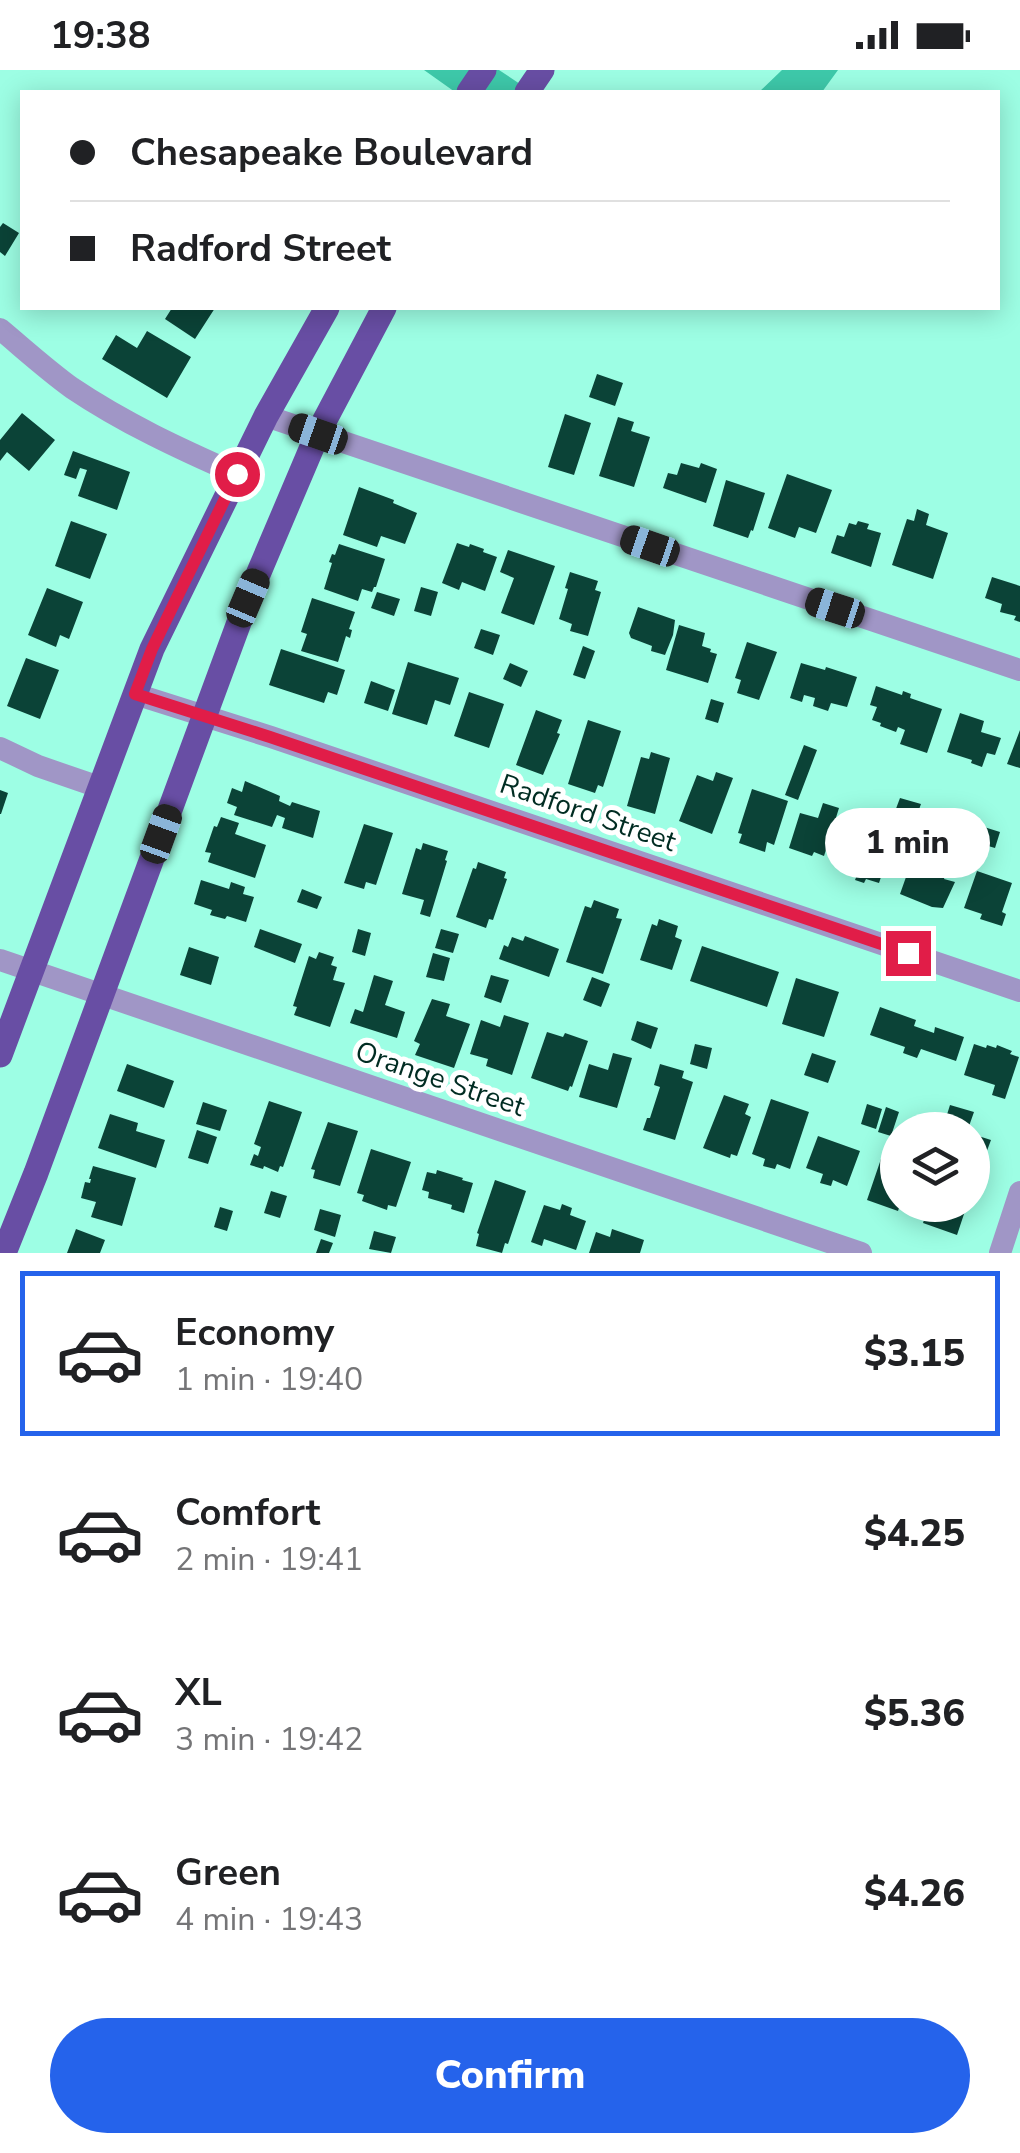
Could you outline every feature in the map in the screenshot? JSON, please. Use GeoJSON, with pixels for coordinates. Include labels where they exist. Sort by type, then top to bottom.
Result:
{"type":"FeatureCollection","features":[{"type":"Feature","properties":{"kind":"main road"},"geometry":{"type":"LineString","coordinates":[[0,1055],[152,649],[266,416],[326,310]]}},
{"type":"Feature","properties":{"kind":"main road"},"geometry":{"type":"LineString","coordinates":[[4,1253],[248,598],[318,434],[383,310]]}},
{"type":"Feature","properties":{"kind":"street"},"geometry":{"type":"LineString","coordinates":[[0,329],[70,386],[126,421],[237,474]]}},
{"type":"Feature","properties":{"kind":"street"},"geometry":{"type":"LineString","coordinates":[[266,416],[1020,670]]}},
{"type":"Feature","properties":{"kind":"street","name":"Radford Street"},"geometry":{"type":"LineString","coordinates":[[135,694],[1020,991]]}},
{"type":"Feature","properties":{"kind":"street"},"geometry":{"type":"LineString","coordinates":[[0,748],[99,787]]}},
{"type":"Feature","properties":{"kind":"street","name":"Orange Street"},"geometry":{"type":"LineString","coordinates":[[0,960],[861,1253]]}},
{"type":"Feature","properties":{"kind":"street"},"geometry":{"type":"LineString","coordinates":[[1000,1253],[1020,1192]]}},
{"type":"Feature","properties":{"kind":"shaded area"},"geometry":{"type":"Polygon","coordinates":[[[424,70],[499,70],[529,90],[452,90],[424,70]]]}},
{"type":"Feature","properties":{"kind":"shaded area"},"geometry":{"type":"Polygon","coordinates":[[[782,70],[838,70],[823,90],[761,90],[782,70]]]}},
{"type":"Feature","properties":{"kind":"building"},"geometry":{"type":"Polygon","coordinates":[[[3,223],[19,233],[5,256],[0,252],[3,223]]]}},
{"type":"Feature","properties":{"kind":"building"},"geometry":{"type":"Polygon","coordinates":[[[171,310],[214,310],[195,339],[165,319],[171,310]]]}},
{"type":"Feature","properties":{"kind":"building"},"geometry":{"type":"Polygon","coordinates":[[[147,331],[191,357],[167,398],[102,359],[116,335],[137,348],[147,331]]]}},
{"type":"Feature","properties":{"kind":"building"},"geometry":{"type":"Polygon","coordinates":[[[597,374],[623,383],[615,406],[589,397],[597,374]]]}},
{"type":"Feature","properties":{"kind":"building"},"geometry":{"type":"Polygon","coordinates":[[[22,413],[55,440],[29,471],[7,452],[0,461],[0,440],[22,413]]]}},
{"type":"Feature","properties":{"kind":"building"},"geometry":{"type":"Polygon","coordinates":[[[565,414],[591,423],[574,475],[548,467],[565,414]]]}},
{"type":"Feature","properties":{"kind":"building"},"geometry":{"type":"Polygon","coordinates":[[[618,417],[634,422],[631,431],[650,437],[634,487],[599,476],[618,417]]]}},
{"type":"Feature","properties":{"kind":"building"},"geometry":{"type":"Polygon","coordinates":[[[73,451],[130,472],[117,510],[78,496],[87,470],[80,468],[76,479],[64,475],[73,451]]]}},
{"type":"Feature","properties":{"kind":"building"},"geometry":{"type":"Polygon","coordinates":[[[681,463],[699,468],[701,463],[717,469],[706,503],[663,488],[668,473],[677,475],[681,463]]]}},
{"type":"Feature","properties":{"kind":"building"},"geometry":{"type":"Polygon","coordinates":[[[787,474],[832,490],[816,533],[799,527],[795,538],[768,528],[787,474]]]}},
{"type":"Feature","properties":{"kind":"building"},"geometry":{"type":"Polygon","coordinates":[[[726,480],[765,493],[748,538],[713,526],[726,480]]]}},
{"type":"Feature","properties":{"kind":"building"},"geometry":{"type":"Polygon","coordinates":[[[359,487],[417,513],[405,544],[381,536],[377,547],[343,535],[359,487]]]}},
{"type":"Feature","properties":{"kind":"building"},"geometry":{"type":"Polygon","coordinates":[[[917,509],[929,514],[926,525],[948,533],[933,579],[892,565],[907,519],[914,521],[917,509]]]}},
{"type":"Feature","properties":{"kind":"building"},"geometry":{"type":"Polygon","coordinates":[[[71,521],[107,534],[90,579],[55,566],[71,521]]]}},
{"type":"Feature","properties":{"kind":"building"},"geometry":{"type":"Polygon","coordinates":[[[858,521],[881,533],[871,567],[831,553],[837,535],[844,537],[849,523],[856,525],[858,521]]]}},
{"type":"Feature","properties":{"kind":"building"},"geometry":{"type":"Polygon","coordinates":[[[457,543],[469,547],[470,544],[497,557],[485,591],[462,582],[459,590],[442,583],[457,543]]]}},
{"type":"Feature","properties":{"kind":"building"},"geometry":{"type":"Polygon","coordinates":[[[339,544],[385,559],[376,587],[372,592],[362,589],[358,601],[324,589],[332,563],[329,562],[339,544]]]}},
{"type":"Feature","properties":{"kind":"building"},"geometry":{"type":"Polygon","coordinates":[[[508,550],[555,566],[534,625],[501,613],[514,578],[500,572],[508,550]]]}},
{"type":"Feature","properties":{"kind":"building"},"geometry":{"type":"Polygon","coordinates":[[[570,572],[598,581],[595,590],[601,592],[588,636],[570,631],[572,624],[559,619],[570,572]]]}},
{"type":"Feature","properties":{"kind":"building"},"geometry":{"type":"Polygon","coordinates":[[[992,577],[1020,586],[1020,622],[1014,620],[1016,616],[1000,612],[1002,604],[985,598],[992,577]]]}},
{"type":"Feature","properties":{"kind":"building"},"geometry":{"type":"Polygon","coordinates":[[[421,587],[438,592],[431,616],[414,611],[421,587]]]}},
{"type":"Feature","properties":{"kind":"building"},"geometry":{"type":"Polygon","coordinates":[[[47,588],[83,602],[69,639],[60,635],[56,647],[28,635],[47,588]]]}},
{"type":"Feature","properties":{"kind":"building"},"geometry":{"type":"Polygon","coordinates":[[[377,592],[400,599],[394,616],[371,608],[377,592]]]}},
{"type":"Feature","properties":{"kind":"building"},"geometry":{"type":"Polygon","coordinates":[[[312,598],[355,612],[350,638],[346,636],[338,662],[301,651],[307,634],[301,632],[312,598]]]}},
{"type":"Feature","properties":{"kind":"building"},"geometry":{"type":"Polygon","coordinates":[[[638,607],[675,620],[665,655],[631,638],[629,633],[638,607]]]}},
{"type":"Feature","properties":{"kind":"building"},"geometry":{"type":"Polygon","coordinates":[[[679,625],[705,633],[702,646],[717,654],[708,683],[666,670],[679,625]]]}},
{"type":"Feature","properties":{"kind":"building"},"geometry":{"type":"Polygon","coordinates":[[[481,629],[500,635],[493,655],[474,648],[481,629]]]}},
{"type":"Feature","properties":{"kind":"building"},"geometry":{"type":"Polygon","coordinates":[[[747,642],[777,652],[759,700],[737,693],[741,680],[735,678],[747,642]]]}},
{"type":"Feature","properties":{"kind":"building"},"geometry":{"type":"Polygon","coordinates":[[[583,646],[595,651],[585,679],[573,675],[583,646]]]}},
{"type":"Feature","properties":{"kind":"building"},"geometry":{"type":"Polygon","coordinates":[[[281,649],[345,670],[337,695],[328,692],[324,703],[269,685],[281,649]]]}},
{"type":"Feature","properties":{"kind":"building"},"geometry":{"type":"Polygon","coordinates":[[[26,658],[59,670],[40,719],[7,706],[26,658]]]}},
{"type":"Feature","properties":{"kind":"building"},"geometry":{"type":"Polygon","coordinates":[[[408,662],[459,678],[450,705],[435,700],[427,725],[392,714],[408,662]]]}},
{"type":"Feature","properties":{"kind":"building"},"geometry":{"type":"Polygon","coordinates":[[[510,663],[528,671],[521,687],[503,679],[510,663]]]}},
{"type":"Feature","properties":{"kind":"building"},"geometry":{"type":"Polygon","coordinates":[[[801,663],[857,677],[847,707],[831,703],[828,711],[813,706],[815,698],[804,695],[802,702],[790,698],[801,663]]]}},
{"type":"Feature","properties":{"kind":"building"},"geometry":{"type":"Polygon","coordinates":[[[371,681],[395,690],[388,711],[364,703],[371,681]]]}},
{"type":"Feature","properties":{"kind":"building"},"geometry":{"type":"Polygon","coordinates":[[[876,686],[902,695],[903,691],[911,694],[910,698],[942,709],[927,753],[900,744],[905,730],[898,727],[896,732],[872,720],[877,707],[870,705],[876,686]]]}},
{"type":"Feature","properties":{"kind":"building"},"geometry":{"type":"Polygon","coordinates":[[[469,692],[504,704],[489,748],[454,736],[469,692]]]}},
{"type":"Feature","properties":{"kind":"building"},"geometry":{"type":"Polygon","coordinates":[[[711,699],[724,703],[718,723],[705,719],[711,699]]]}},
{"type":"Feature","properties":{"kind":"building"},"geometry":{"type":"Polygon","coordinates":[[[536,710],[562,720],[543,775],[516,765],[536,710]]]}},
{"type":"Feature","properties":{"kind":"building"},"geometry":{"type":"Polygon","coordinates":[[[960,713],[984,721],[981,732],[1001,738],[995,755],[987,753],[982,767],[947,752],[960,713]]]}},
{"type":"Feature","properties":{"kind":"building"},"geometry":{"type":"Polygon","coordinates":[[[588,720],[621,731],[603,787],[598,785],[595,793],[568,784],[588,720]]]}},
{"type":"Feature","properties":{"kind":"building"},"geometry":{"type":"Polygon","coordinates":[[[1020,730],[1020,768],[1007,764],[1020,730]]]}},
{"type":"Feature","properties":{"kind":"building"},"geometry":{"type":"Polygon","coordinates":[[[804,745],[817,750],[798,800],[785,795],[804,745]]]}},
{"type":"Feature","properties":{"kind":"building"},"geometry":{"type":"Polygon","coordinates":[[[651,752],[670,758],[655,814],[627,806],[641,757],[649,759],[651,752]]]}},
{"type":"Feature","properties":{"kind":"building"},"geometry":{"type":"Polygon","coordinates":[[[716,772],[733,778],[712,834],[679,821],[697,775],[713,781],[716,772]]]}},
{"type":"Feature","properties":{"kind":"building"},"geometry":{"type":"Polygon","coordinates":[[[245,781],[280,796],[279,801],[290,806],[292,802],[320,811],[313,838],[282,828],[285,818],[277,815],[272,827],[234,815],[237,807],[227,803],[232,788],[242,792],[245,781]]]}},
{"type":"Feature","properties":{"kind":"building"},"geometry":{"type":"Polygon","coordinates":[[[752,789],[788,801],[774,845],[767,842],[765,852],[739,843],[742,834],[738,833],[752,789]]]}},
{"type":"Feature","properties":{"kind":"building"},"geometry":{"type":"Polygon","coordinates":[[[0,790],[8,793],[1,814],[0,814],[0,790]]]}},
{"type":"Feature","properties":{"kind":"building"},"geometry":{"type":"Polygon","coordinates":[[[900,798],[921,804],[912,829],[891,822],[900,798]]]}},
{"type":"Feature","properties":{"kind":"building"},"geometry":{"type":"Polygon","coordinates":[[[823,803],[839,808],[824,856],[789,848],[800,813],[818,818],[823,803]]]}},
{"type":"Feature","properties":{"kind":"building"},"geometry":{"type":"Polygon","coordinates":[[[221,817],[239,823],[235,834],[266,845],[255,878],[208,862],[211,853],[205,852],[221,817]]]}},
{"type":"Feature","properties":{"kind":"building"},"geometry":{"type":"Polygon","coordinates":[[[867,821],[878,824],[874,834],[893,841],[879,883],[855,880],[857,875],[843,871],[848,855],[855,858],[867,821]]]}},
{"type":"Feature","properties":{"kind":"building"},"geometry":{"type":"Polygon","coordinates":[[[364,824],[393,833],[376,885],[366,882],[364,889],[344,883],[364,824]]]}},
{"type":"Feature","properties":{"kind":"building"},"geometry":{"type":"Polygon","coordinates":[[[984,827],[1000,832],[995,848],[978,843],[984,827]]]}},
{"type":"Feature","properties":{"kind":"building"},"geometry":{"type":"Polygon","coordinates":[[[423,843],[448,851],[430,917],[420,914],[424,900],[402,894],[416,848],[421,850],[423,843]]]}},
{"type":"Feature","properties":{"kind":"building"},"geometry":{"type":"Polygon","coordinates":[[[917,846],[951,857],[944,879],[955,882],[943,908],[900,894],[917,846]]]}},
{"type":"Feature","properties":{"kind":"building"},"geometry":{"type":"Polygon","coordinates":[[[478,862],[506,872],[507,879],[493,920],[489,919],[486,928],[456,917],[478,862]]]}},
{"type":"Feature","properties":{"kind":"building"},"geometry":{"type":"Polygon","coordinates":[[[977,871],[1012,883],[1002,912],[1006,914],[1002,926],[980,919],[982,914],[964,908],[977,871]]]}},
{"type":"Feature","properties":{"kind":"building"},"geometry":{"type":"Polygon","coordinates":[[[201,880],[229,889],[231,882],[245,887],[243,894],[254,897],[246,922],[210,915],[212,910],[194,904],[201,880]]]}},
{"type":"Feature","properties":{"kind":"building"},"geometry":{"type":"Polygon","coordinates":[[[302,889],[322,897],[317,909],[297,902],[302,889]]]}},
{"type":"Feature","properties":{"kind":"building"},"geometry":{"type":"Polygon","coordinates":[[[594,900],[619,909],[616,918],[622,919],[603,974],[566,962],[585,906],[591,908],[594,900]]]}},
{"type":"Feature","properties":{"kind":"building"},"geometry":{"type":"Polygon","coordinates":[[[659,919],[678,926],[675,937],[682,940],[672,970],[640,960],[652,924],[657,926],[659,919]]]}},
{"type":"Feature","properties":{"kind":"building"},"geometry":{"type":"Polygon","coordinates":[[[260,929],[302,944],[295,963],[254,947],[260,929]]]}},
{"type":"Feature","properties":{"kind":"building"},"geometry":{"type":"Polygon","coordinates":[[[358,929],[371,933],[365,956],[352,952],[358,929]]]}},
{"type":"Feature","properties":{"kind":"building"},"geometry":{"type":"Polygon","coordinates":[[[441,929],[459,934],[453,953],[435,948],[441,929]]]}},
{"type":"Feature","properties":{"kind":"building"},"geometry":{"type":"Polygon","coordinates":[[[525,936],[559,949],[549,977],[499,959],[512,937],[523,941],[525,936]]]}},
{"type":"Feature","properties":{"kind":"building"},"geometry":{"type":"Polygon","coordinates":[[[702,946],[779,972],[767,1007],[690,981],[702,946]]]}},
{"type":"Feature","properties":{"kind":"building"},"geometry":{"type":"Polygon","coordinates":[[[189,947],[219,957],[211,985],[180,975],[189,947]]]}},
{"type":"Feature","properties":{"kind":"building"},"geometry":{"type":"Polygon","coordinates":[[[319,952],[334,957],[331,965],[337,967],[333,980],[345,983],[330,1027],[294,1015],[297,1007],[293,1006],[309,956],[316,959],[319,952]]]}},
{"type":"Feature","properties":{"kind":"building"},"geometry":{"type":"Polygon","coordinates":[[[433,953],[450,958],[444,981],[426,977],[433,953]]]}},
{"type":"Feature","properties":{"kind":"building"},"geometry":{"type":"Polygon","coordinates":[[[374,975],[393,981],[385,1005],[405,1012],[397,1038],[350,1023],[355,1009],[363,1012],[374,975]]]}},
{"type":"Feature","properties":{"kind":"building"},"geometry":{"type":"Polygon","coordinates":[[[491,975],[509,980],[501,1003],[484,997],[491,975]]]}},
{"type":"Feature","properties":{"kind":"building"},"geometry":{"type":"Polygon","coordinates":[[[592,977],[610,984],[601,1007],[583,1000],[592,977]]]}},
{"type":"Feature","properties":{"kind":"building"},"geometry":{"type":"Polygon","coordinates":[[[796,978],[839,992],[824,1037],[782,1024],[796,978]]]}},
{"type":"Feature","properties":{"kind":"building"},"geometry":{"type":"Polygon","coordinates":[[[432,999],[450,1004],[446,1016],[470,1024],[454,1068],[415,1055],[420,1044],[414,1041],[432,999]]]}},
{"type":"Feature","properties":{"kind":"building"},"geometry":{"type":"Polygon","coordinates":[[[880,1007],[916,1020],[914,1026],[934,1033],[935,1027],[964,1037],[956,1061],[921,1049],[917,1058],[903,1053],[905,1047],[870,1035],[880,1007]]]}},
{"type":"Feature","properties":{"kind":"building"},"geometry":{"type":"Polygon","coordinates":[[[504,1015],[529,1023],[512,1075],[486,1066],[488,1059],[470,1054],[481,1020],[500,1027],[504,1015]]]}},
{"type":"Feature","properties":{"kind":"building"},"geometry":{"type":"Polygon","coordinates":[[[637,1021],[658,1028],[651,1049],[631,1040],[637,1021]]]}},
{"type":"Feature","properties":{"kind":"building"},"geometry":{"type":"Polygon","coordinates":[[[547,1032],[588,1041],[568,1091],[531,1078],[547,1032]]]}},
{"type":"Feature","properties":{"kind":"building"},"geometry":{"type":"Polygon","coordinates":[[[695,1044],[712,1048],[707,1069],[690,1064],[695,1044]]]}},
{"type":"Feature","properties":{"kind":"building"},"geometry":{"type":"Polygon","coordinates":[[[974,1044],[986,1048],[997,1045],[1019,1057],[1005,1099],[992,1095],[995,1085],[964,1075],[974,1044]]]}},
{"type":"Feature","properties":{"kind":"building"},"geometry":{"type":"Polygon","coordinates":[[[613,1053],[632,1058],[617,1108],[579,1097],[589,1064],[608,1070],[613,1053]]]}},
{"type":"Feature","properties":{"kind":"building"},"geometry":{"type":"Polygon","coordinates":[[[812,1053],[836,1061],[828,1083],[804,1075],[812,1053]]]}},
{"type":"Feature","properties":{"kind":"building"},"geometry":{"type":"Polygon","coordinates":[[[127,1064],[174,1081],[164,1108],[117,1091],[127,1064]]]}},
{"type":"Feature","properties":{"kind":"building"},"geometry":{"type":"Polygon","coordinates":[[[660,1064],[684,1071],[682,1078],[693,1082],[675,1140],[643,1130],[660,1087],[654,1085],[660,1064]]]}},
{"type":"Feature","properties":{"kind":"building"},"geometry":{"type":"Polygon","coordinates":[[[724,1095],[749,1104],[745,1114],[751,1117],[737,1156],[731,1154],[730,1158],[703,1148],[724,1095]]]}},
{"type":"Feature","properties":{"kind":"building"},"geometry":{"type":"Polygon","coordinates":[[[771,1099],[809,1112],[790,1169],[777,1164],[775,1169],[763,1166],[765,1159],[752,1154],[771,1099]]]}},
{"type":"Feature","properties":{"kind":"building"},"geometry":{"type":"Polygon","coordinates":[[[269,1101],[302,1112],[278,1172],[250,1165],[261,1147],[254,1144],[269,1101]]]}},
{"type":"Feature","properties":{"kind":"building"},"geometry":{"type":"Polygon","coordinates":[[[203,1102],[227,1110],[220,1131],[196,1124],[203,1102]]]}},
{"type":"Feature","properties":{"kind":"building"},"geometry":{"type":"Polygon","coordinates":[[[867,1104],[882,1109],[876,1129],[861,1124],[867,1104]]]}},
{"type":"Feature","properties":{"kind":"building"},"geometry":{"type":"Polygon","coordinates":[[[950,1105],[974,1112],[948,1112],[950,1105]]]}},
{"type":"Feature","properties":{"kind":"building"},"geometry":{"type":"Polygon","coordinates":[[[110,1114],[138,1123],[136,1131],[165,1140],[156,1168],[98,1148],[110,1114]]]}},
{"type":"Feature","properties":{"kind":"building"},"geometry":{"type":"Polygon","coordinates":[[[328,1122],[358,1131],[340,1186],[313,1178],[315,1170],[311,1169],[328,1122]]]}},
{"type":"Feature","properties":{"kind":"building"},"geometry":{"type":"Polygon","coordinates":[[[197,1130],[217,1137],[208,1164],[188,1158],[197,1130]]]}},
{"type":"Feature","properties":{"kind":"building"},"geometry":{"type":"Polygon","coordinates":[[[818,1136],[860,1151],[847,1186],[833,1180],[831,1186],[820,1183],[823,1174],[806,1168],[818,1136]]]}},
{"type":"Feature","properties":{"kind":"building"},"geometry":{"type":"Polygon","coordinates":[[[371,1149],[411,1162],[396,1207],[388,1205],[387,1210],[362,1201],[364,1195],[357,1193],[371,1149]]]}},
{"type":"Feature","properties":{"kind":"building"},"geometry":{"type":"Polygon","coordinates":[[[880,1162],[880,1205],[867,1200],[880,1162]]]}},
{"type":"Feature","properties":{"kind":"building"},"geometry":{"type":"Polygon","coordinates":[[[93,1166],[136,1178],[122,1226],[91,1217],[96,1202],[81,1198],[85,1182],[90,1183],[93,1166]]]}},
{"type":"Feature","properties":{"kind":"building"},"geometry":{"type":"Polygon","coordinates":[[[437,1170],[473,1183],[464,1213],[428,1198],[429,1192],[422,1190],[427,1172],[436,1174],[437,1170]]]}},
{"type":"Feature","properties":{"kind":"building"},"geometry":{"type":"Polygon","coordinates":[[[495,1180],[526,1191],[502,1253],[476,1246],[495,1180]]]}},
{"type":"Feature","properties":{"kind":"building"},"geometry":{"type":"Polygon","coordinates":[[[271,1191],[287,1196],[280,1218],[264,1213],[271,1191]]]}},
{"type":"Feature","properties":{"kind":"building"},"geometry":{"type":"Polygon","coordinates":[[[562,1204],[572,1208],[570,1215],[586,1221],[576,1250],[544,1239],[542,1246],[531,1242],[544,1205],[560,1210],[562,1204]]]}},
{"type":"Feature","properties":{"kind":"building"},"geometry":{"type":"Polygon","coordinates":[[[220,1207],[233,1211],[227,1231],[214,1227],[220,1207]]]}},
{"type":"Feature","properties":{"kind":"building"},"geometry":{"type":"Polygon","coordinates":[[[320,1209],[341,1215],[335,1237],[314,1230],[320,1209]]]}},
{"type":"Feature","properties":{"kind":"building"},"geometry":{"type":"Polygon","coordinates":[[[923,1222],[961,1222],[957,1235],[923,1222]]]}},
{"type":"Feature","properties":{"kind":"building"},"geometry":{"type":"Polygon","coordinates":[[[76,1229],[105,1240],[100,1253],[67,1253],[76,1229]]]}},
{"type":"Feature","properties":{"kind":"building"},"geometry":{"type":"Polygon","coordinates":[[[612,1229],[644,1240],[640,1253],[589,1253],[596,1232],[610,1237],[612,1229]]]}},
{"type":"Feature","properties":{"kind":"building"},"geometry":{"type":"Polygon","coordinates":[[[374,1231],[396,1237],[391,1253],[369,1249],[374,1231]]]}},
{"type":"Feature","properties":{"kind":"building"},"geometry":{"type":"Polygon","coordinates":[[[321,1239],[333,1243],[329,1253],[316,1253],[321,1239]]]}},
{"type":"Feature","properties":{"kind":"route"},"geometry":{"type":"LineString","coordinates":[[237,474],[152,649],[135,694],[908,953]]}}]}
